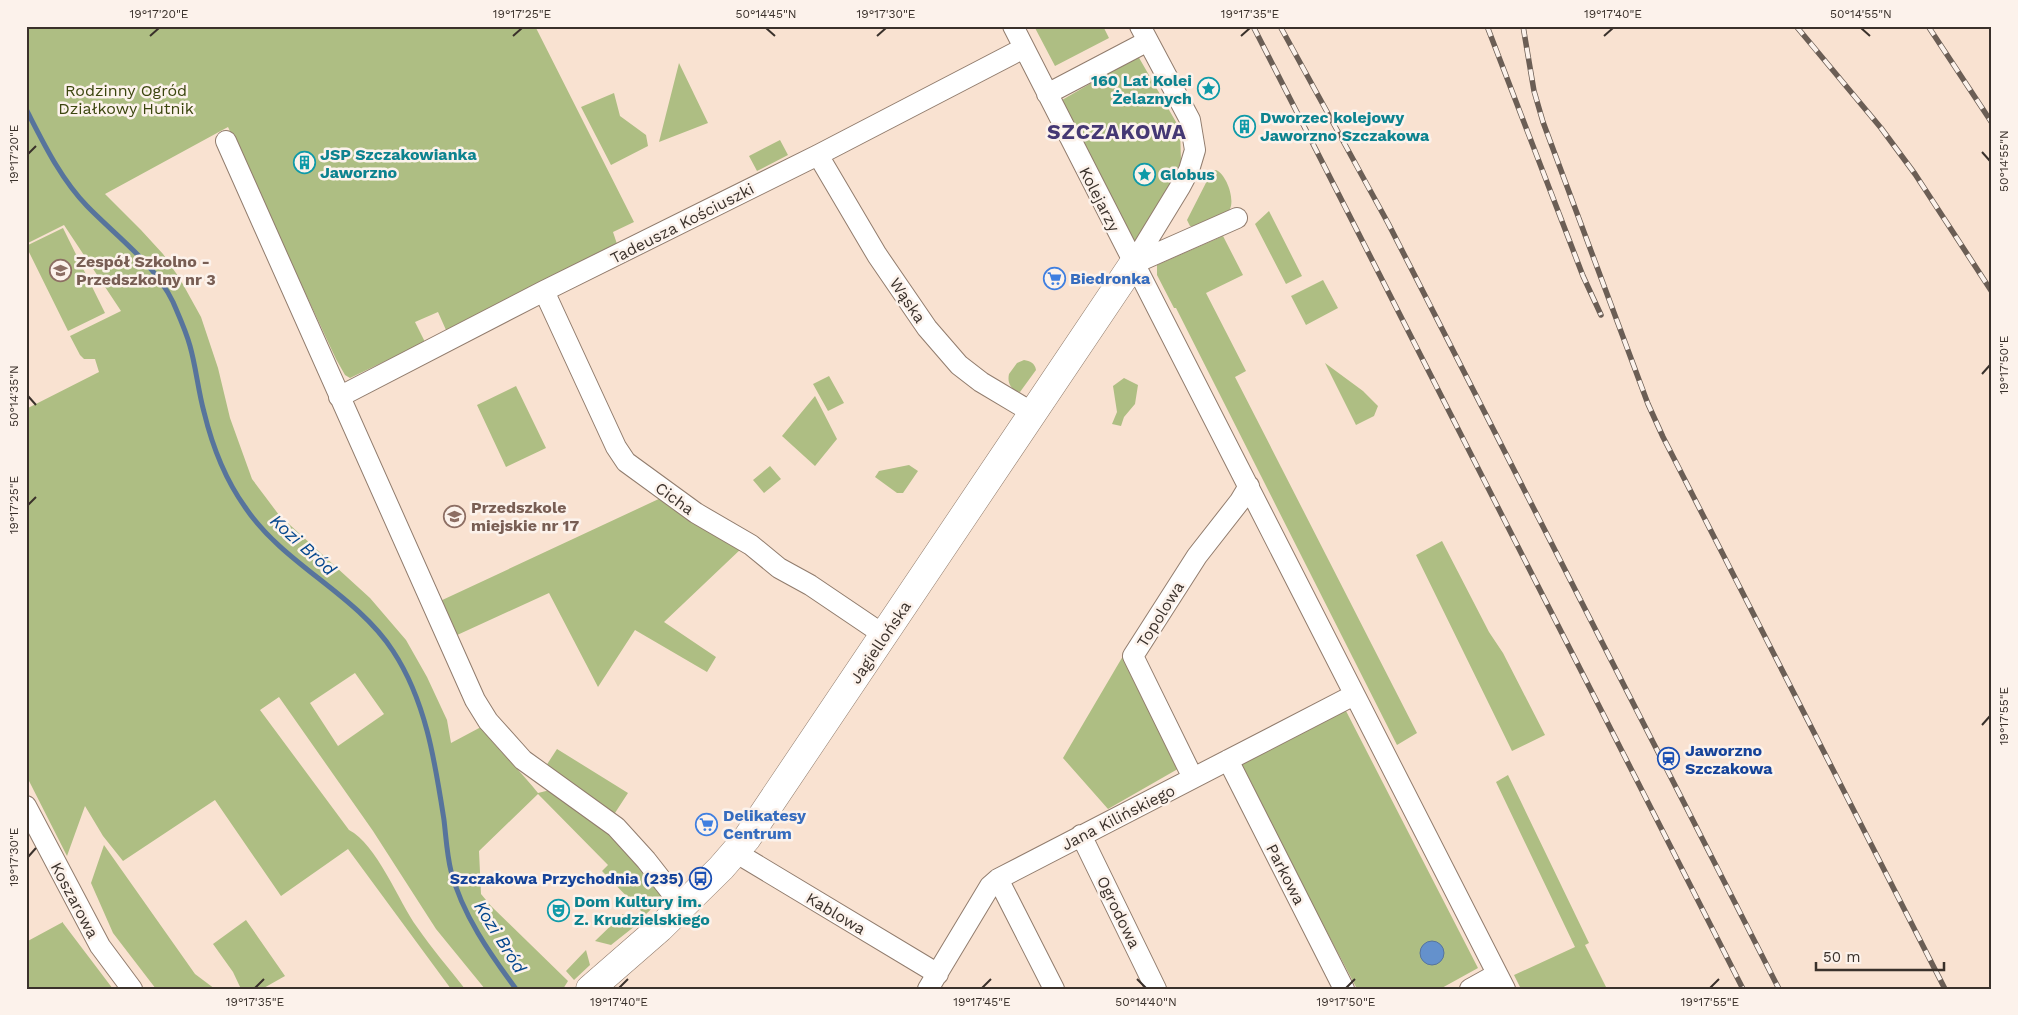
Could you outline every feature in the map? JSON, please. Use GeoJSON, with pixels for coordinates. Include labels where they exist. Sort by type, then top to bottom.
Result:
{"type":"FeatureCollection","features":[{"type":"Feature","properties":{"kind":"street","name":"Kolejarzy"},"geometry":{"type":"LineString","coordinates":[[1013,26],[1501,982]]}},
{"type":"Feature","properties":{"kind":"street"},"geometry":{"type":"LineString","coordinates":[[1047,94],[1144,33],[1190,120],[1195,150],[1189,170],[1133,264]]}},
{"type":"Feature","properties":{"kind":"street","name":"Tadeusza Kościuszki"},"geometry":{"type":"LineString","coordinates":[[339,397],[544,291],[818,155],[1024,48]]}},
{"type":"Feature","properties":{"kind":"street"},"geometry":{"type":"LineString","coordinates":[[226,141],[464,678],[488,721],[523,760],[542,776],[616,827],[646,860],[682,906]]}},
{"type":"Feature","properties":{"kind":"street","name":"Wąska"},"geometry":{"type":"LineString","coordinates":[[818,155],[877,255],[927,328],[959,366],[981,382],[1033,413]]}},
{"type":"Feature","properties":{"kind":"street"},"geometry":{"type":"LineString","coordinates":[[1133,264],[1237,218]]}},
{"type":"Feature","properties":{"kind":"street","name":"Jagiellońska"},"geometry":{"type":"LineString","coordinates":[[590,989],[660,928],[682,906],[735,852],[770,806],[1133,264]]}},
{"type":"Feature","properties":{"kind":"street","name":"Cicha"},"geometry":{"type":"LineString","coordinates":[[544,291],[616,447],[626,462],[704,519],[744,541],[778,568],[810,585],[884,635]]}},
{"type":"Feature","properties":{"kind":"street","name":"Topolowa"},"geometry":{"type":"LineString","coordinates":[[1193,778],[1133,656],[1197,556],[1240,501],[1249,486]]}},
{"type":"Feature","properties":{"kind":"street","name":"Jana Kilińskiego"},"geometry":{"type":"LineString","coordinates":[[933,981],[990,886],[998,879],[1354,695]]}},
{"type":"Feature","properties":{"kind":"street","name":"Parkowa"},"geometry":{"type":"LineString","coordinates":[[1228,760],[1344,989]]}},
{"type":"Feature","properties":{"kind":"street","name":"Koszarowa"},"geometry":{"type":"LineString","coordinates":[[26,806],[100,946],[132,989]]}},
{"type":"Feature","properties":{"kind":"street","name":"Ogrodowa"},"geometry":{"type":"LineString","coordinates":[[1081,835],[1156,989]]}},
{"type":"Feature","properties":{"kind":"street","name":"Kablowa"},"geometry":{"type":"LineString","coordinates":[[735,852],[933,981]]}},
{"type":"Feature","properties":{"kind":"street"},"geometry":{"type":"LineString","coordinates":[[998,879],[1054,989]]}},
{"type":"Feature","properties":{"kind":"street"},"geometry":{"type":"LineString","coordinates":[[1470,989],[1501,982]]}},
{"type":"Feature","properties":{"kind":"green space","name":"Rodzinny Ogród Działkowy Hutnik"},"geometry":{"type":"Polygon","coordinates":[[[26,26],[535,26],[634,222],[613,232],[617,244],[446,330],[438,312],[415,322],[425,342],[350,378],[345,375],[336,359],[228,127],[105,194],[163,254],[180,279],[201,317],[218,368],[230,418],[252,479],[279,515],[370,598],[406,640],[427,677],[447,720],[451,743],[481,727],[538,793],[550,790],[609,832],[650,878],[663,898],[645,915],[602,871],[608,865],[538,794],[479,851],[481,894],[568,981],[563,989],[485,989],[436,929],[373,831],[279,697],[260,710],[349,830],[359,837],[378,860],[417,927],[465,989],[451,989],[348,849],[281,896],[215,800],[123,861],[103,836],[85,806],[67,856],[26,775],[26,409],[99,372],[95,359],[84,359],[70,336],[121,311],[64,225],[26,244],[26,26]],[[355,673],[310,703],[338,746],[384,714],[355,673]]]}},
{"type":"Feature","properties":{"kind":"green space"},"geometry":{"type":"Polygon","coordinates":[[[1034,26],[1103,26],[1109,38],[1055,66],[1034,26]]]}},
{"type":"Feature","properties":{"kind":"green space"},"geometry":{"type":"Polygon","coordinates":[[[1138,56],[1180,129],[1181,161],[1168,191],[1135,245],[1062,100],[1138,56]]]}},
{"type":"Feature","properties":{"kind":"green space"},"geometry":{"type":"Polygon","coordinates":[[[679,63],[708,123],[659,142],[679,63]]]}},
{"type":"Feature","properties":{"kind":"green space"},"geometry":{"type":"Polygon","coordinates":[[[614,93],[620,116],[646,135],[648,146],[611,165],[581,107],[614,93]]]}},
{"type":"Feature","properties":{"kind":"green space"},"geometry":{"type":"Polygon","coordinates":[[[780,140],[788,155],[757,171],[749,156],[780,140]]]}},
{"type":"Feature","properties":{"kind":"green space"},"geometry":{"type":"Polygon","coordinates":[[[1212,171],[1220,172],[1229,187],[1230,209],[1212,220],[1190,226],[1187,220],[1212,171]]]}},
{"type":"Feature","properties":{"kind":"green space"},"geometry":{"type":"Polygon","coordinates":[[[1269,211],[1302,276],[1286,284],[1255,224],[1269,211]]]}},
{"type":"Feature","properties":{"kind":"green space"},"geometry":{"type":"Polygon","coordinates":[[[63,228],[105,313],[68,331],[26,246],[63,228]]]}},
{"type":"Feature","properties":{"kind":"green space"},"geometry":{"type":"Polygon","coordinates":[[[1223,236],[1243,275],[1206,293],[1246,371],[1235,377],[1417,733],[1397,745],[1176,308],[1174,308],[1157,275],[1157,265],[1223,236]]]}},
{"type":"Feature","properties":{"kind":"green space"},"geometry":{"type":"Polygon","coordinates":[[[1323,280],[1338,308],[1306,325],[1291,296],[1323,280]]]}},
{"type":"Feature","properties":{"kind":"green space"},"geometry":{"type":"Polygon","coordinates":[[[1024,360],[1032,363],[1036,370],[1020,392],[1012,388],[1009,383],[1009,374],[1017,363],[1024,360]]]}},
{"type":"Feature","properties":{"kind":"green space"},"geometry":{"type":"Polygon","coordinates":[[[1325,363],[1363,391],[1378,406],[1374,416],[1356,425],[1325,363]]]}},
{"type":"Feature","properties":{"kind":"green space"},"geometry":{"type":"Polygon","coordinates":[[[829,376],[844,403],[828,411],[813,384],[829,376]]]}},
{"type":"Feature","properties":{"kind":"green space"},"geometry":{"type":"Polygon","coordinates":[[[1124,378],[1138,385],[1135,404],[1124,417],[1121,426],[1112,424],[1117,412],[1113,386],[1124,378]]]}},
{"type":"Feature","properties":{"kind":"green space"},"geometry":{"type":"Polygon","coordinates":[[[516,386],[546,448],[506,467],[477,405],[516,386]]]}},
{"type":"Feature","properties":{"kind":"green space"},"geometry":{"type":"Polygon","coordinates":[[[815,396],[837,439],[815,466],[782,436],[815,396]]]}},
{"type":"Feature","properties":{"kind":"green space"},"geometry":{"type":"Polygon","coordinates":[[[909,465],[918,471],[903,493],[897,493],[875,477],[879,471],[909,465]]]}},
{"type":"Feature","properties":{"kind":"green space"},"geometry":{"type":"Polygon","coordinates":[[[770,466],[781,479],[764,493],[753,480],[770,466]]]}},
{"type":"Feature","properties":{"kind":"green space"},"geometry":{"type":"Polygon","coordinates":[[[663,497],[743,547],[664,622],[716,657],[707,672],[635,630],[598,687],[549,593],[455,636],[438,602],[663,497]]]}},
{"type":"Feature","properties":{"kind":"green space"},"geometry":{"type":"Polygon","coordinates":[[[1442,541],[1545,735],[1512,751],[1416,555],[1442,541]]]}},
{"type":"Feature","properties":{"kind":"green space"},"geometry":{"type":"Polygon","coordinates":[[[1123,656],[1183,766],[1108,809],[1063,758],[1123,656]]]}},
{"type":"Feature","properties":{"kind":"green space"},"geometry":{"type":"Polygon","coordinates":[[[1345,709],[1478,968],[1440,989],[1357,989],[1239,765],[1345,709]]]}},
{"type":"Feature","properties":{"kind":"green space"},"geometry":{"type":"Polygon","coordinates":[[[557,749],[628,793],[613,816],[544,769],[557,749]]]}},
{"type":"Feature","properties":{"kind":"green space"},"geometry":{"type":"Polygon","coordinates":[[[1508,775],[1589,943],[1585,945],[1607,989],[1521,989],[1514,975],[1575,947],[1496,782],[1508,775]]]}},
{"type":"Feature","properties":{"kind":"green space"},"geometry":{"type":"Polygon","coordinates":[[[104,845],[195,974],[215,989],[156,989],[113,933],[91,883],[104,845]]]}},
{"type":"Feature","properties":{"kind":"green space"},"geometry":{"type":"Polygon","coordinates":[[[623,914],[635,926],[611,945],[595,941],[623,914]]]}},
{"type":"Feature","properties":{"kind":"green space"},"geometry":{"type":"Polygon","coordinates":[[[246,920],[285,976],[262,989],[241,989],[233,972],[213,944],[246,920]]]}},
{"type":"Feature","properties":{"kind":"green space"},"geometry":{"type":"Polygon","coordinates":[[[63,922],[113,989],[26,989],[26,942],[63,922]]]}},
{"type":"Feature","properties":{"kind":"green space"},"geometry":{"type":"Polygon","coordinates":[[[586,950],[590,965],[574,980],[566,971],[586,950]]]}},
{"type":"Feature","properties":{"kind":"water"},"geometry":{"type":"Polygon","coordinates":[[[1432,941],[1441,944],[1444,953],[1441,962],[1432,965],[1423,962],[1420,953],[1423,944],[1432,941]]]}},
{"type":"Feature","properties":{"kind":"waterway","name":"Kozi Bród"},"geometry":{"type":"LineString","coordinates":[[26,109],[68,184],[87,206],[145,262],[156,275],[173,302],[190,346],[202,404],[215,449],[231,485],[245,507],[279,546],[359,612],[393,651],[404,670],[414,690],[428,732],[441,798],[450,865],[456,887],[478,933],[516,989]]}},
{"type":"Feature","properties":{"kind":"railway"},"geometry":{"type":"LineString","coordinates":[[1253,26],[1743,989]]}},
{"type":"Feature","properties":{"kind":"railway"},"geometry":{"type":"LineString","coordinates":[[1280,26],[1388,223],[1779,989]]}},
{"type":"Feature","properties":{"kind":"railway"},"geometry":{"type":"LineString","coordinates":[[1487,26],[1583,276],[1601,315]]}},
{"type":"Feature","properties":{"kind":"railway"},"geometry":{"type":"LineString","coordinates":[[1523,26],[1534,91],[1543,122],[1648,404],[1663,437],[1945,989]]}},
{"type":"Feature","properties":{"kind":"railway"},"geometry":{"type":"LineString","coordinates":[[1796,26],[1881,128],[1915,174],[1992,292]]}},
{"type":"Feature","properties":{"kind":"railway"},"geometry":{"type":"LineString","coordinates":[[1928,26],[1992,123]]}},
{"type":"Feature","properties":{"kind":"place","name":"160 Lat Kolei Żelaznych"},"geometry":{"type":"Point","coordinates":[1208,89]}},
{"type":"Feature","properties":{"kind":"place","name":"Dworzec kolejowy Jaworzno Szczakowa"},"geometry":{"type":"Point","coordinates":[1244,126]}},
{"type":"Feature","properties":{"kind":"place","name":"JSP Szczakowianka Jaworzno"},"geometry":{"type":"Point","coordinates":[304,163]}},
{"type":"Feature","properties":{"kind":"place","name":"Globus"},"geometry":{"type":"Point","coordinates":[1144,174]}},
{"type":"Feature","properties":{"kind":"place","name":"Zespół Szkolno - Przedszkolny nr 3"},"geometry":{"type":"Point","coordinates":[60,270]}},
{"type":"Feature","properties":{"kind":"place","name":"Biedronka"},"geometry":{"type":"Point","coordinates":[1054,278]}},
{"type":"Feature","properties":{"kind":"place","name":"Przedszkole miejskie nr 17"},"geometry":{"type":"Point","coordinates":[455,516]}},
{"type":"Feature","properties":{"kind":"place","name":"Jaworzno Szczakowa"},"geometry":{"type":"Point","coordinates":[1669,759]}},
{"type":"Feature","properties":{"kind":"place","name":"Delikatesy Centrum"},"geometry":{"type":"Point","coordinates":[707,824]}},
{"type":"Feature","properties":{"kind":"place","name":"Szczakowa Przychodnia (235)"},"geometry":{"type":"Point","coordinates":[700,878]}},
{"type":"Feature","properties":{"kind":"place","name":"Dom Kultury im. Z. Krudzielskiego"},"geometry":{"type":"Point","coordinates":[558,910]}},
{"type":"Feature","properties":{"kind":"district","name":"SZCZAKOWA"},"geometry":{"type":"Point","coordinates":[1117,132]}}]}
